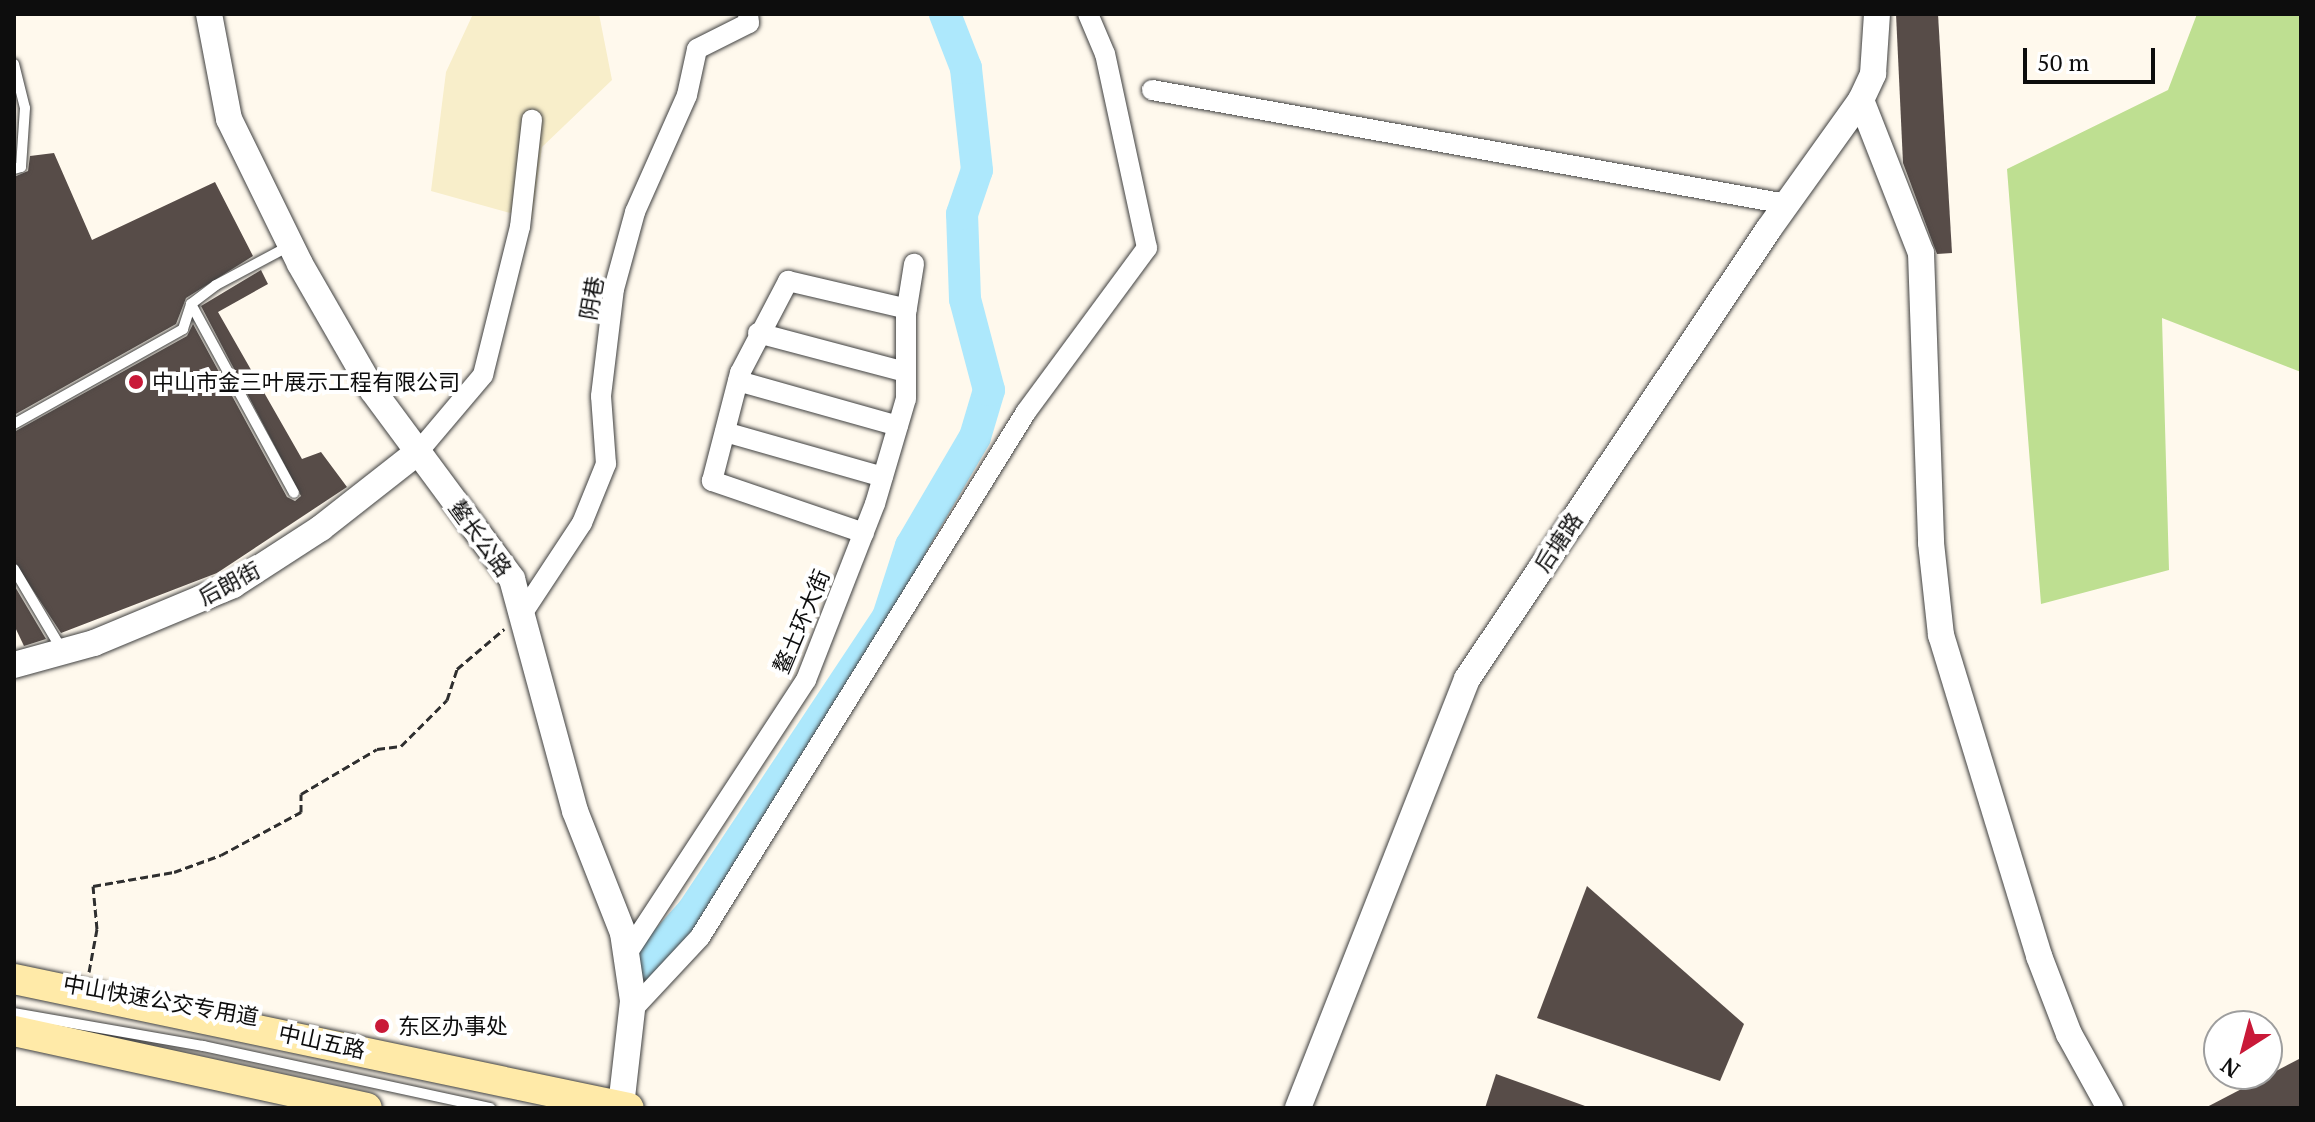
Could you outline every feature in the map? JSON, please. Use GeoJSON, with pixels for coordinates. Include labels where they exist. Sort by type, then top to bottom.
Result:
{"type":"FeatureCollection","features":[{"type":"Feature","properties":{"kind":"main road","name":"中山五路"},"geometry":{"type":"LineString","coordinates":[[14,979],[625,1107]]}},
{"type":"Feature","properties":{"kind":"main road"},"geometry":{"type":"LineString","coordinates":[[14,1031],[367,1108]]}},
{"type":"Feature","properties":{"kind":"street","name":"鳌长公路"},"geometry":{"type":"LineString","coordinates":[[209,14],[229,119],[291,245],[373,391],[512,579],[575,811],[623,933],[632,1010],[625,1107]]}},
{"type":"Feature","properties":{"kind":"street","name":"阴巷"},"geometry":{"type":"LineString","coordinates":[[522,614],[582,523],[606,464],[601,396],[614,289],[635,212],[687,95],[697,49],[749,23],[748,14]]}},
{"type":"Feature","properties":{"kind":"street"},"geometry":{"type":"LineString","coordinates":[[632,1010],[700,937],[1026,412],[1147,248],[1105,54],[1088,14]]}},
{"type":"Feature","properties":{"kind":"street","name":"后塘路"},"geometry":{"type":"LineString","coordinates":[[1298,1108],[1467,679],[1786,204],[1861,100],[1873,74],[1877,14]]}},
{"type":"Feature","properties":{"kind":"street"},"geometry":{"type":"LineString","coordinates":[[1152,90],[1786,204]]}},
{"type":"Feature","properties":{"kind":"street"},"geometry":{"type":"LineString","coordinates":[[1861,100],[1921,253],[1931,543],[1941,635],[2039,956],[2069,1034],[2110,1108]]}},
{"type":"Feature","properties":{"kind":"street"},"geometry":{"type":"LineString","coordinates":[[418,452],[483,375],[520,227],[532,120]]}},
{"type":"Feature","properties":{"kind":"street","name":"鳌土环大街"},"geometry":{"type":"LineString","coordinates":[[626,955],[806,680],[864,533],[906,399],[907,309],[914,264]]}},
{"type":"Feature","properties":{"kind":"street"},"geometry":{"type":"LineString","coordinates":[[864,533],[712,481],[738,381],[758,333],[788,281],[907,309]]}},
{"type":"Feature","properties":{"kind":"street"},"geometry":{"type":"LineString","coordinates":[[758,333],[906,372]]}},
{"type":"Feature","properties":{"kind":"street"},"geometry":{"type":"LineString","coordinates":[[738,381],[898,426]]}},
{"type":"Feature","properties":{"kind":"street"},"geometry":{"type":"LineString","coordinates":[[725,432],[883,477]]}},
{"type":"Feature","properties":{"kind":"street","name":"后朗街"},"geometry":{"type":"LineString","coordinates":[[14,665],[63,652],[233,585],[321,528],[418,452]]}},
{"type":"Feature","properties":{"kind":"lane"},"geometry":{"type":"LineString","coordinates":[[14,64],[25,108],[21,167],[14,169]]}},
{"type":"Feature","properties":{"kind":"lane"},"geometry":{"type":"LineString","coordinates":[[14,424],[183,329],[191,304],[216,285],[291,245]]}},
{"type":"Feature","properties":{"kind":"lane"},"geometry":{"type":"LineString","coordinates":[[191,304],[294,493]]}},
{"type":"Feature","properties":{"kind":"lane"},"geometry":{"type":"LineString","coordinates":[[14,569],[63,652]]}},
{"type":"Feature","properties":{"kind":"lane","name":"中山快速公交专用道"},"geometry":{"type":"LineString","coordinates":[[14,993],[207,1027],[583,1108]]}},
{"type":"Feature","properties":{"kind":"lane","name":"中山快速公交专用道"},"geometry":{"type":"LineString","coordinates":[[14,1013],[203,1046],[490,1108]]}},
{"type":"Feature","properties":{"kind":"path"},"geometry":{"type":"LineString","coordinates":[[89,994],[89,951],[97,929],[93,886],[174,872],[221,855],[301,812],[301,794],[377,749],[401,746],[447,700],[457,669],[522,614]]}},
{"type":"Feature","properties":{"kind":"shaded area"},"geometry":{"type":"Polygon","coordinates":[[[473,14],[599,14],[612,80],[542,147],[532,219],[431,191],[446,72],[473,14]]]}},
{"type":"Feature","properties":{"kind":"green space"},"geometry":{"type":"Polygon","coordinates":[[[2197,14],[2301,14],[2301,372],[2162,318],[2169,570],[2041,604],[2007,169],[2168,90],[2197,14]]]}},
{"type":"Feature","properties":{"kind":"building"},"geometry":{"type":"Polygon","coordinates":[[[1896,14],[1938,14],[1952,253],[1937,254],[1903,163],[1896,14]]]}},
{"type":"Feature","properties":{"kind":"building"},"geometry":{"type":"Polygon","coordinates":[[[54,153],[92,240],[215,182],[253,256],[186,298],[176,324],[14,415],[14,177],[28,171],[30,156],[54,153]]]}},
{"type":"Feature","properties":{"kind":"building"},"geometry":{"type":"Polygon","coordinates":[[[261,270],[268,284],[218,312],[302,459],[321,452],[347,487],[217,573],[61,633],[14,561],[14,432],[187,336],[193,324],[287,497],[295,501],[301,496],[201,306],[261,270]]]}},
{"type":"Feature","properties":{"kind":"building"},"geometry":{"type":"Polygon","coordinates":[[[14,585],[46,639],[24,646],[14,625],[14,585]]]}},
{"type":"Feature","properties":{"kind":"building"},"geometry":{"type":"Polygon","coordinates":[[[1587,886],[1744,1024],[1720,1081],[1537,1018],[1587,886]]]}},
{"type":"Feature","properties":{"kind":"building"},"geometry":{"type":"Polygon","coordinates":[[[2301,1058],[2301,1108],[2205,1108],[2240,1090],[2283,1090],[2283,1067],[2301,1058]]]}},
{"type":"Feature","properties":{"kind":"building"},"geometry":{"type":"Polygon","coordinates":[[[1496,1074],[1585,1106],[1585,1108],[1485,1108],[1496,1074]]]}},
{"type":"Feature","properties":{"kind":"waterway"},"geometry":{"type":"LineString","coordinates":[[643,967],[692,912],[888,617],[911,546],[975,437],[989,390],[965,299],[962,214],[977,170],[966,68],[945,14]]}},
{"type":"Feature","properties":{"kind":"place","name":"中山市金三叶展示工程有限公司"},"geometry":{"type":"Point","coordinates":[136,382]}},
{"type":"Feature","properties":{"kind":"place","name":"东区办事处"},"geometry":{"type":"Point","coordinates":[382,1026]}}]}
